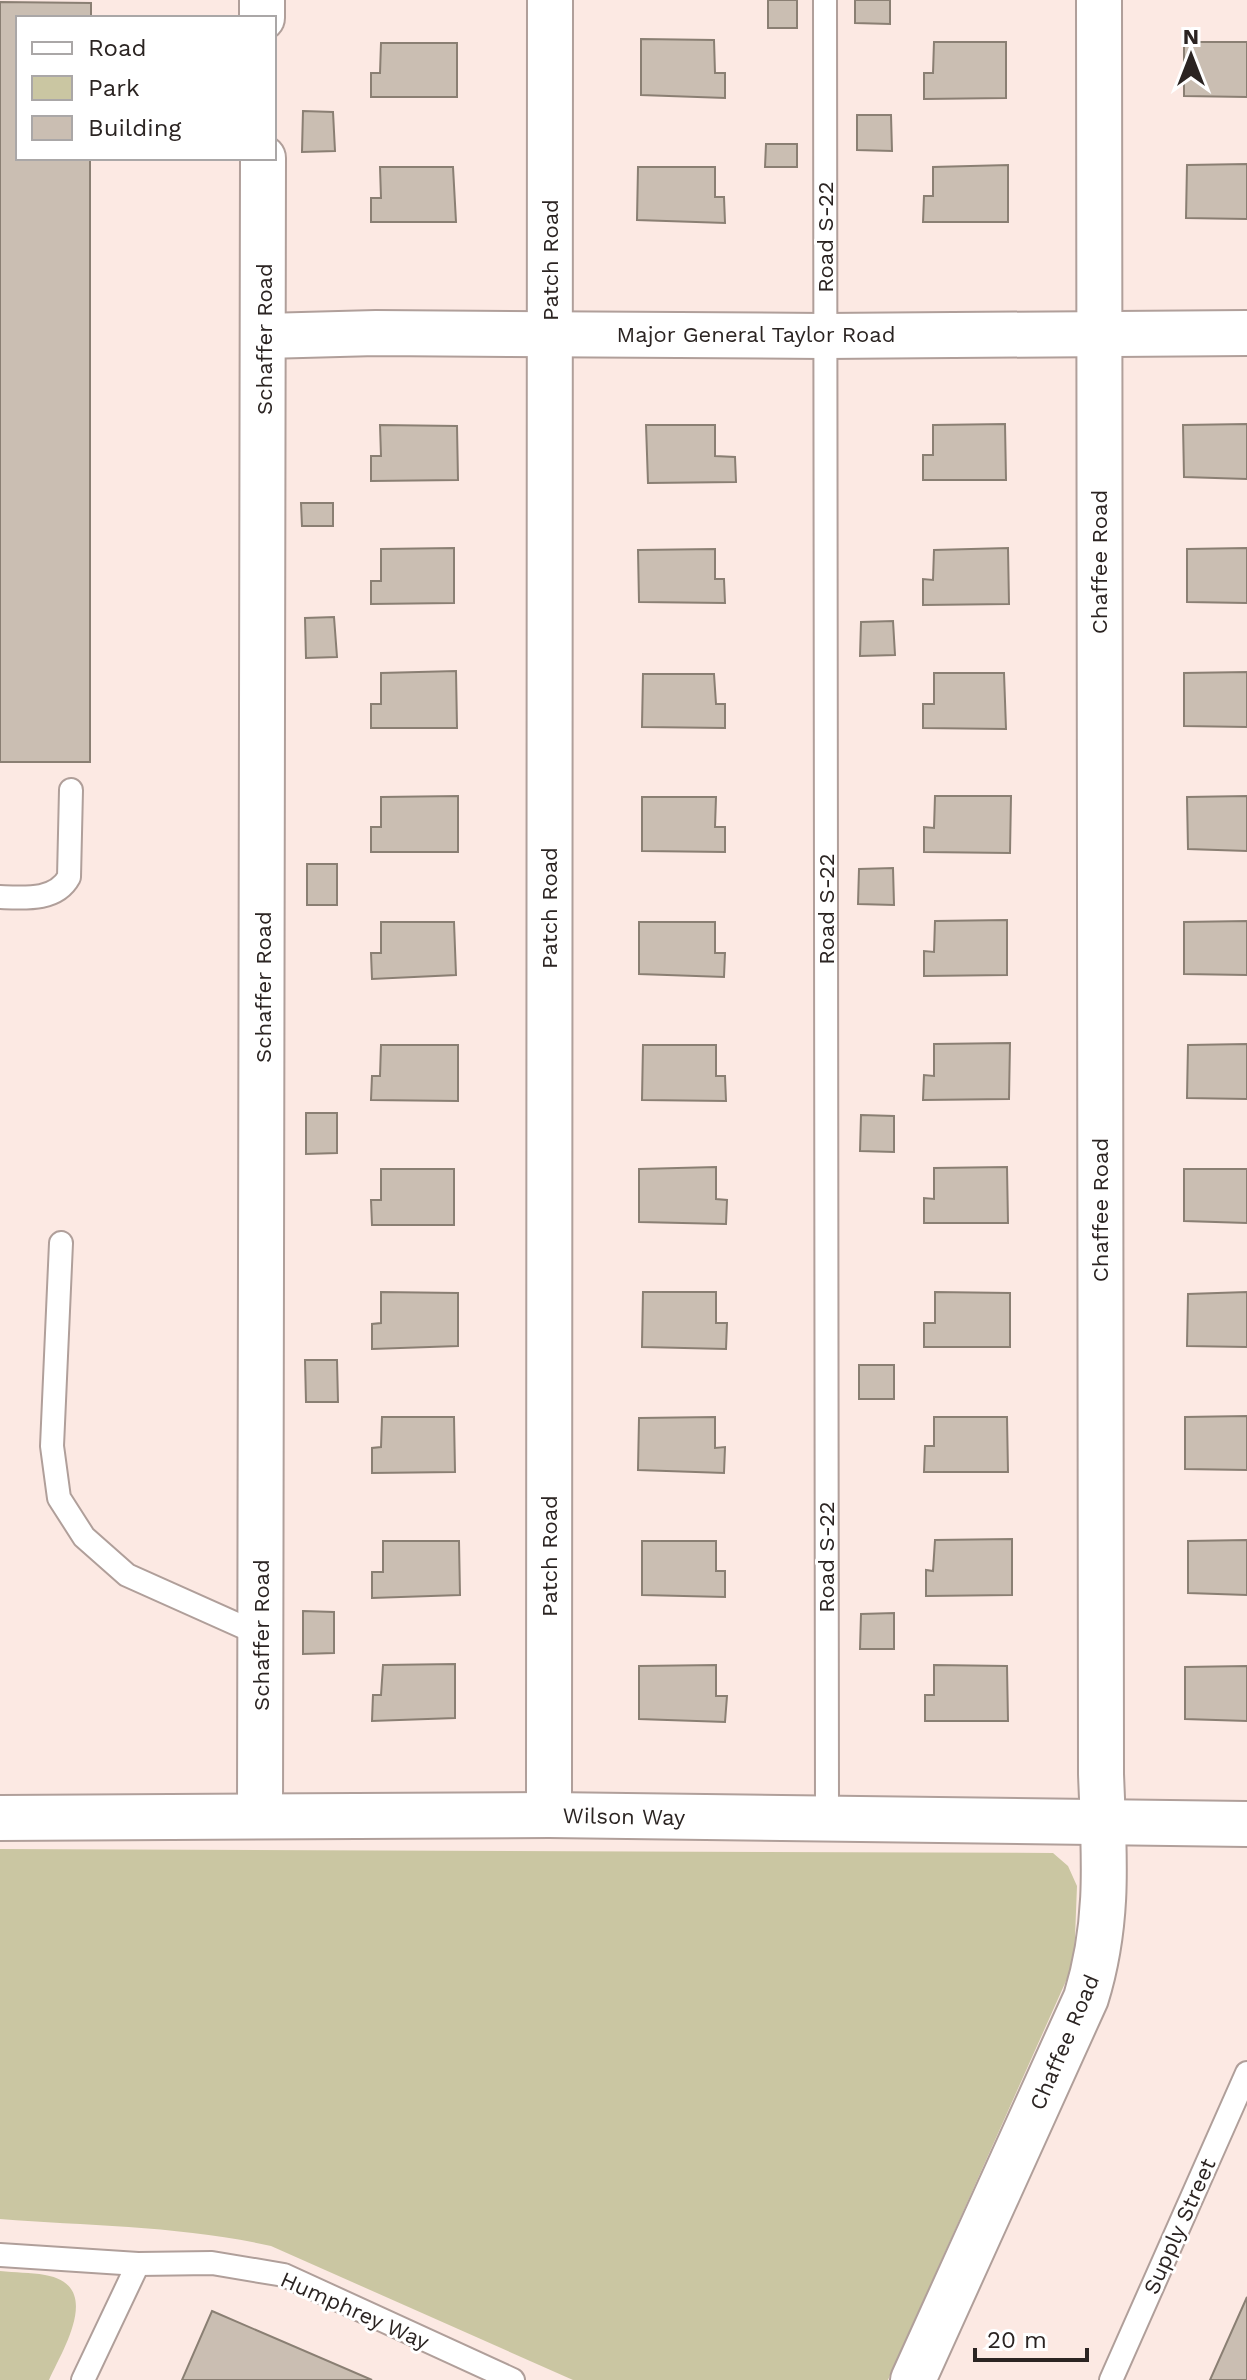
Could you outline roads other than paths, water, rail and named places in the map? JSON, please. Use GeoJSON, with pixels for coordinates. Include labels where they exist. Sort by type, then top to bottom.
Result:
{"type":"FeatureCollection","features":[{"type":"Feature","properties":{"kind":"street","name":"Patch Road"},"geometry":{"type":"LineString","coordinates":[[549,1815],[550,0]]}},
{"type":"Feature","properties":{"kind":"street","name":"Chaffee Road"},"geometry":{"type":"LineString","coordinates":[[913,2380],[1086,1998],[1097,1963],[1103,1921],[1106,1879],[1101,1710],[1099,0]]}},
{"type":"Feature","properties":{"kind":"street","name":"Schaffer Road"},"geometry":{"type":"LineString","coordinates":[[260,1816],[263,160]]}},
{"type":"Feature","properties":{"kind":"street","name":"Major General Taylor Road"},"geometry":{"type":"LineString","coordinates":[[265,336],[1247,333]]}},
{"type":"Feature","properties":{"kind":"street","name":"Wilson Way"},"geometry":{"type":"LineString","coordinates":[[0,1818],[549,1815],[1247,1824]]}},
{"type":"Feature","properties":{"kind":"lane","name":"Road S-22"},"geometry":{"type":"LineString","coordinates":[[825,0],[827,1818]]}},
{"type":"Feature","properties":{"kind":"lane"},"geometry":{"type":"LineString","coordinates":[[0,897],[49,895],[63,888],[69,877],[71,790]]}},
{"type":"Feature","properties":{"kind":"lane"},"geometry":{"type":"LineString","coordinates":[[61,1243],[52,1446],[59,1498],[84,1537],[127,1575],[261,1635]]}},
{"type":"Feature","properties":{"kind":"lane","name":"Supply Street"},"geometry":{"type":"LineString","coordinates":[[1111,2380],[1247,2073]]}},
{"type":"Feature","properties":{"kind":"lane","name":"Humphrey Way"},"geometry":{"type":"LineString","coordinates":[[0,2255],[138,2264],[212,2263],[284,2275],[513,2380]]}},
{"type":"Feature","properties":{"kind":"lane"},"geometry":{"type":"LineString","coordinates":[[83,2380],[138,2264]]}}]}
